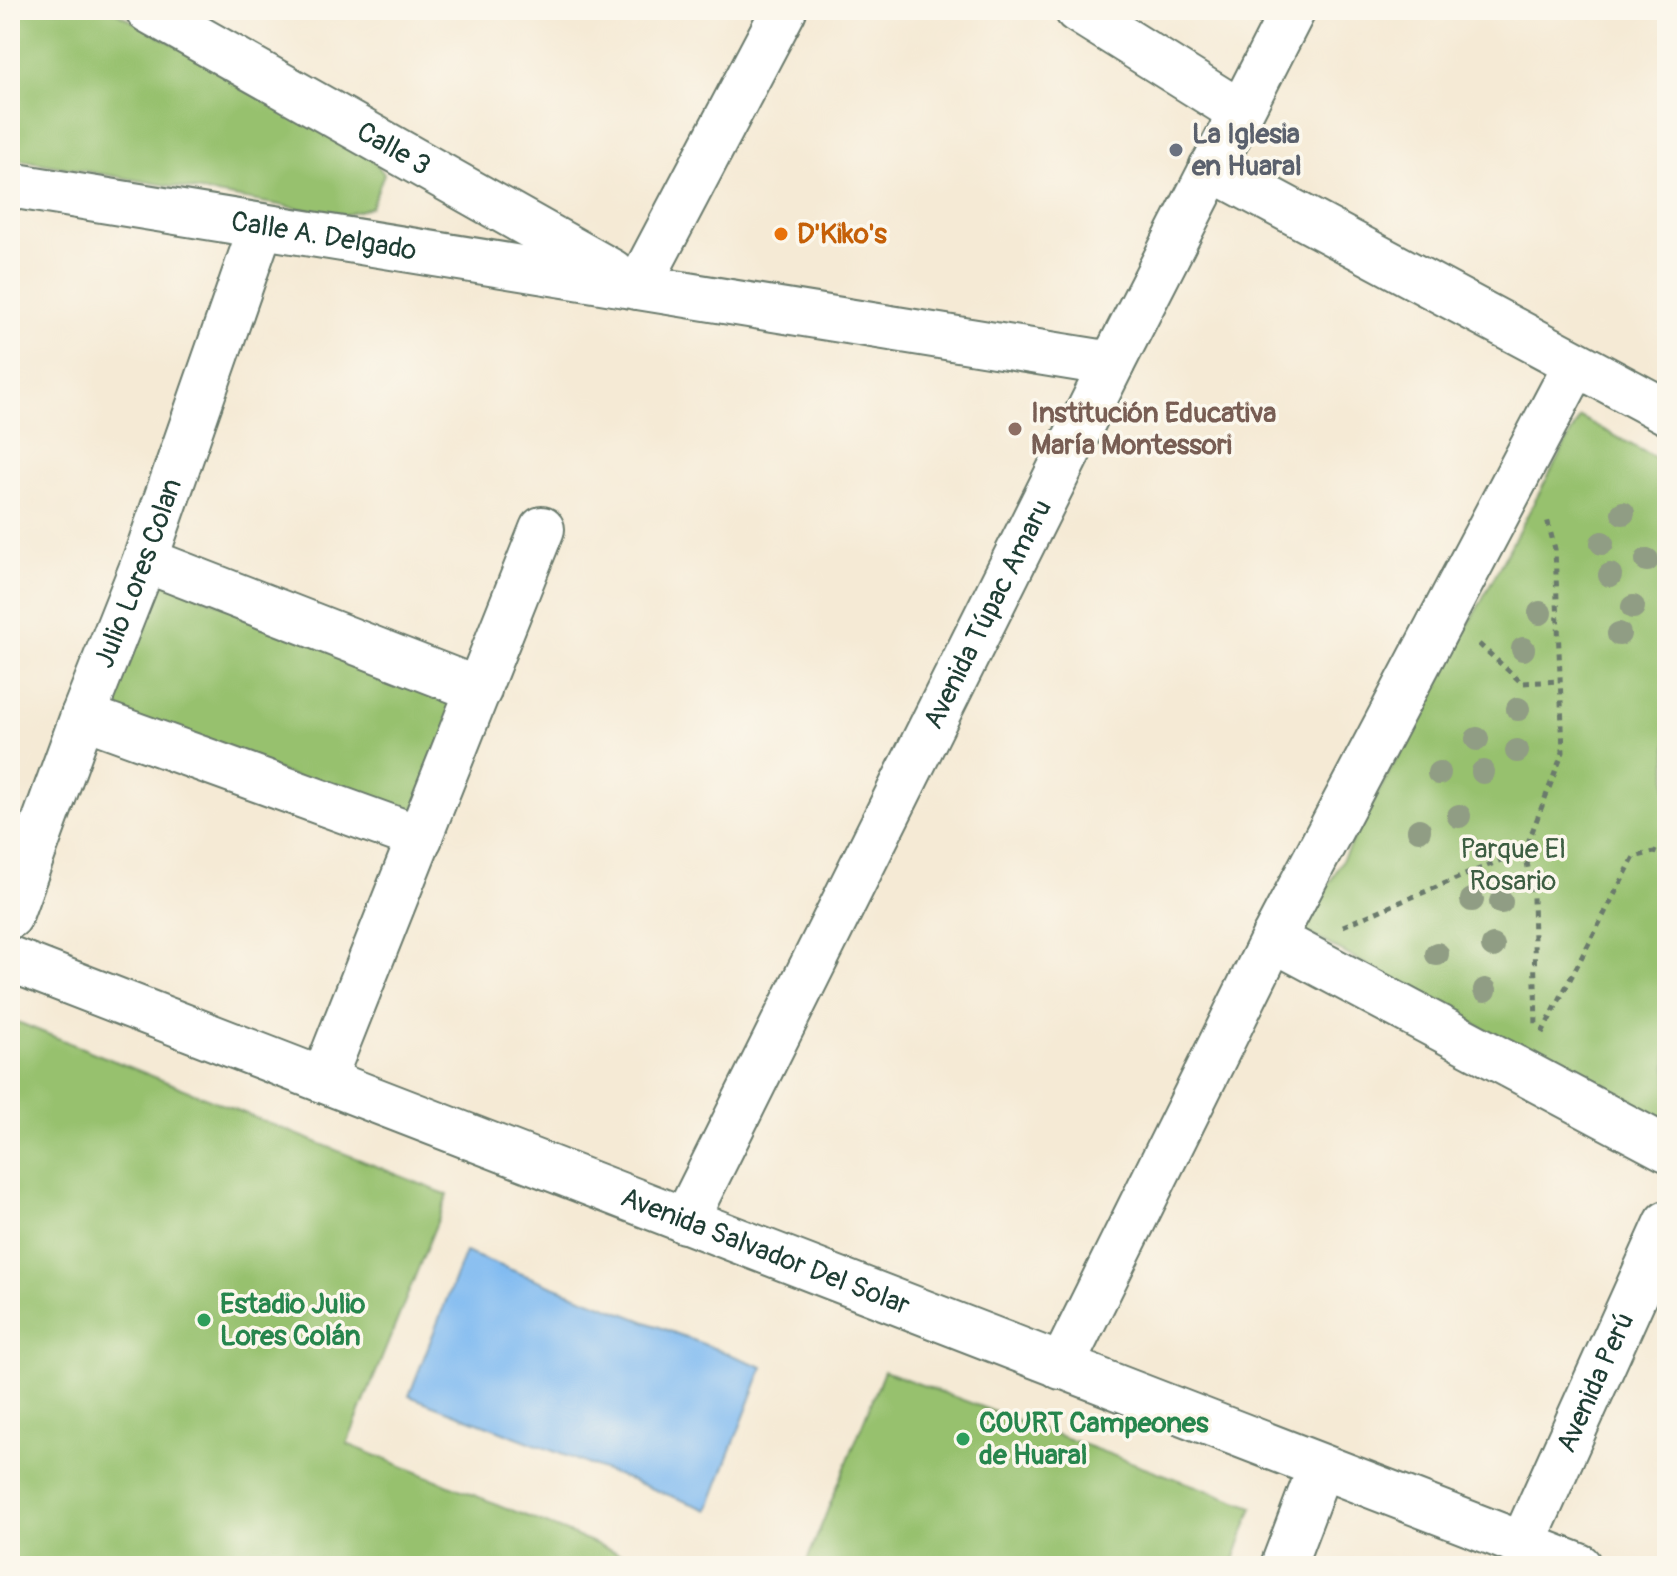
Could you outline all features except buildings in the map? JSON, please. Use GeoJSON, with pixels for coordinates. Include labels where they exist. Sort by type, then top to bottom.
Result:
{"type":"FeatureCollection","features":[{"type":"Feature","properties":{"kind":"street","name":"Calle 3"},"geometry":{"type":"LineString","coordinates":[[148,10],[638,287]]}},
{"type":"Feature","properties":{"kind":"street"},"geometry":{"type":"LineString","coordinates":[[638,287],[784,10]]}},
{"type":"Feature","properties":{"kind":"street"},"geometry":{"type":"LineString","coordinates":[[1077,10],[1240,112]]}},
{"type":"Feature","properties":{"kind":"street","name":"Avenida Túpac Amaru"},"geometry":{"type":"LineString","coordinates":[[685,1221],[1112,364],[1293,10]]}},
{"type":"Feature","properties":{"kind":"street"},"geometry":{"type":"LineString","coordinates":[[1211,168],[1575,366],[1667,412]]}},
{"type":"Feature","properties":{"kind":"street","name":"Calle A. Delgado"},"geometry":{"type":"LineString","coordinates":[[10,185],[1112,364]]}},
{"type":"Feature","properties":{"kind":"street","name":"Julio Lores Colan"},"geometry":{"type":"LineString","coordinates":[[10,916],[83,716],[145,560],[261,227]]}},
{"type":"Feature","properties":{"kind":"street"},"geometry":{"type":"LineString","coordinates":[[1061,1367],[1273,939],[1575,366]]}},
{"type":"Feature","properties":{"kind":"street"},"geometry":{"type":"LineString","coordinates":[[323,1080],[542,529]]}},
{"type":"Feature","properties":{"kind":"street"},"geometry":{"type":"LineString","coordinates":[[145,560],[479,690]]}},
{"type":"Feature","properties":{"kind":"street"},"geometry":{"type":"LineString","coordinates":[[83,716],[420,838]]}},
{"type":"Feature","properties":{"kind":"street"},"geometry":{"type":"LineString","coordinates":[[1273,939],[1667,1149]]}},
{"type":"Feature","properties":{"kind":"street","name":"Avenida Salvador Del Solar"},"geometry":{"type":"LineString","coordinates":[[10,959],[1579,1566]]}},
{"type":"Feature","properties":{"kind":"street","name":"Avenida Perú"},"geometry":{"type":"LineString","coordinates":[[1523,1543],[1667,1223]]}},
{"type":"Feature","properties":{"kind":"street"},"geometry":{"type":"LineString","coordinates":[[1283,1566],[1320,1468]]}},
{"type":"Feature","properties":{"kind":"path"},"geometry":{"type":"LineString","coordinates":[[1547,519],[1555,549],[1563,752],[1525,850],[1533,897],[1536,1045],[1634,857],[1654,852],[1667,857]]}},
{"type":"Feature","properties":{"kind":"path"},"geometry":{"type":"LineString","coordinates":[[1479,644],[1522,683],[1560,681]]}},
{"type":"Feature","properties":{"kind":"path"},"geometry":{"type":"LineString","coordinates":[[1339,928],[1525,850]]}},
{"type":"Feature","properties":{"kind":"green space"},"geometry":{"type":"Polygon","coordinates":[[[10,10],[112,10],[365,149],[384,174],[371,207],[342,216],[10,158],[10,10]]]}},
{"type":"Feature","properties":{"kind":"green space","name":"Parque El Rosario"},"geometry":{"type":"Polygon","coordinates":[[[1580,417],[1667,464],[1667,1114],[1661,1125],[1304,931],[1580,417]]]}},
{"type":"Feature","properties":{"kind":"green space"},"geometry":{"type":"Polygon","coordinates":[[[156,579],[462,698],[410,819],[103,707],[156,579]]]}},
{"type":"Feature","properties":{"kind":"green space","name":"Estadio Julio Lores Colán"},"geometry":{"type":"Polygon","coordinates":[[[10,1019],[448,1195],[347,1444],[651,1566],[10,1566],[10,1019]]]}},
{"type":"Feature","properties":{"kind":"green space","name":"COURT Campeones de Huaral"},"geometry":{"type":"Polygon","coordinates":[[[884,1371],[1253,1507],[1232,1566],[805,1566],[884,1371]]]}},
{"type":"Feature","properties":{"kind":"water"},"geometry":{"type":"Polygon","coordinates":[[[465,1252],[763,1367],[708,1510],[409,1396],[465,1252]]]}},
{"type":"Feature","properties":{"kind":"place","name":"La Iglesia en Huaral"},"geometry":{"type":"Point","coordinates":[1176,150]}},
{"type":"Feature","properties":{"kind":"place","name":"D'Kiko's"},"geometry":{"type":"Point","coordinates":[781,234]}},
{"type":"Feature","properties":{"kind":"place","name":"Institución Educativa María Montessori"},"geometry":{"type":"Point","coordinates":[1015,429]}},
{"type":"Feature","properties":{"kind":"place","name":"Estadio Julio Lores Colán"},"geometry":{"type":"Point","coordinates":[204,1320]}},
{"type":"Feature","properties":{"kind":"place","name":"COURT Campeones de Huaral"},"geometry":{"type":"Point","coordinates":[963,1439]}}]}
